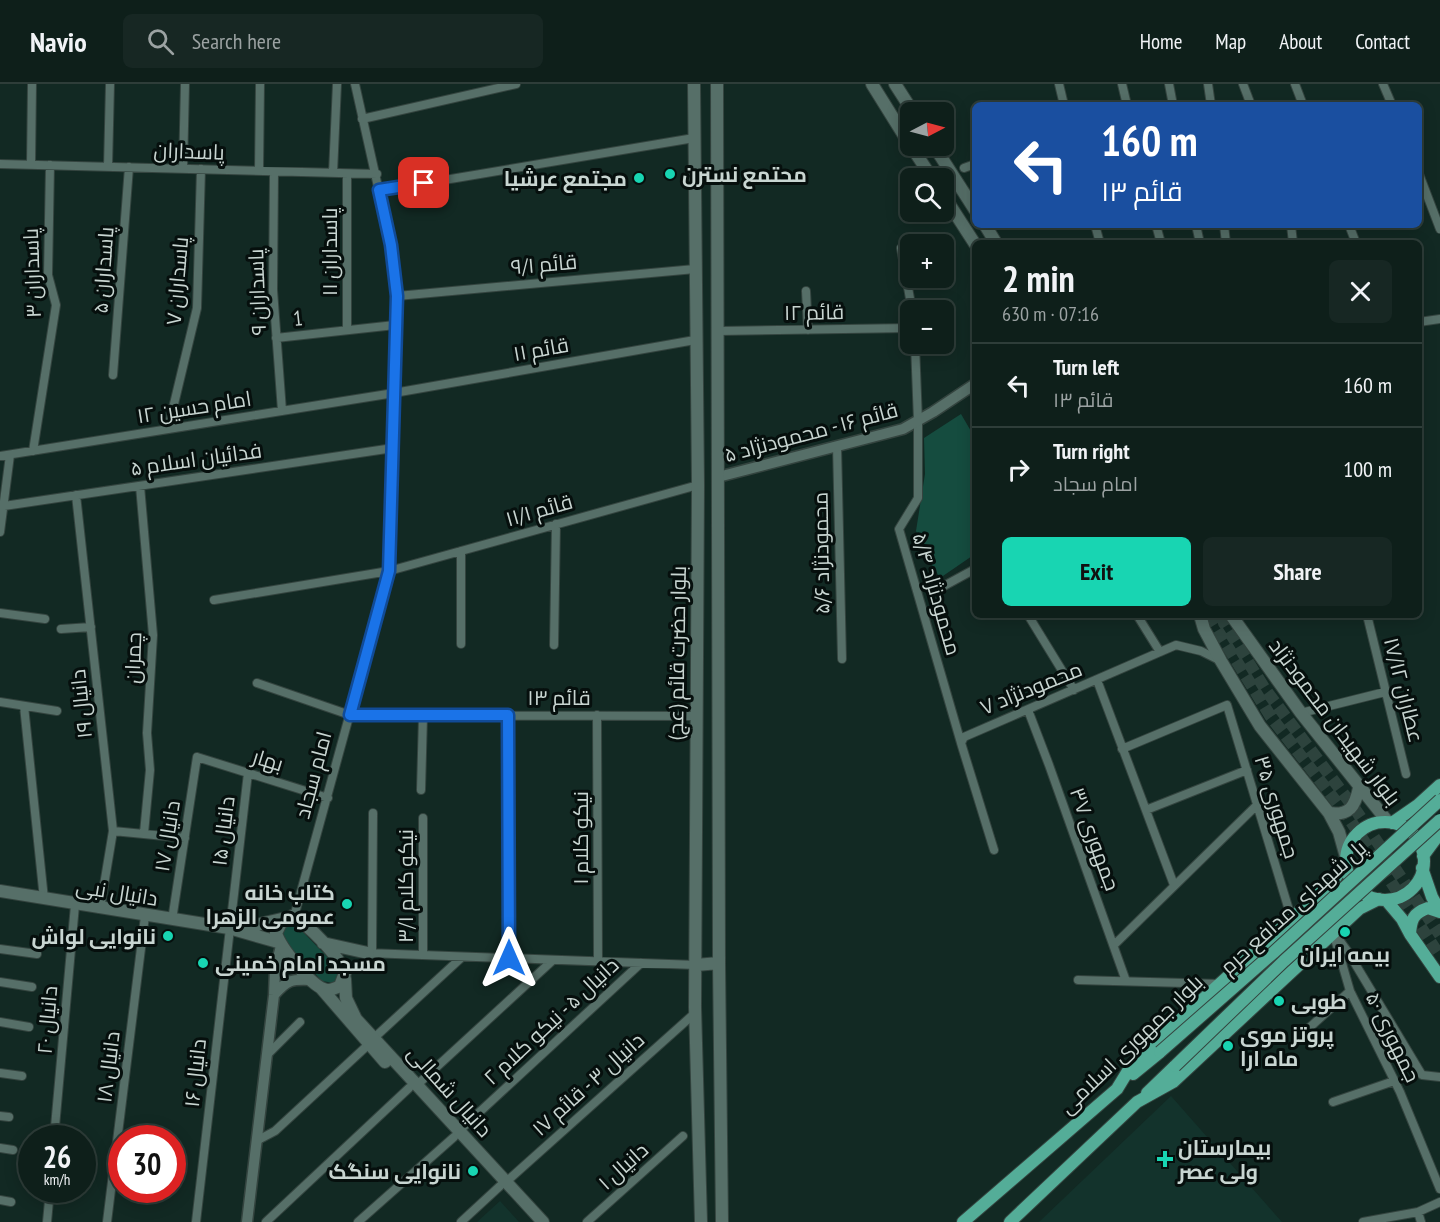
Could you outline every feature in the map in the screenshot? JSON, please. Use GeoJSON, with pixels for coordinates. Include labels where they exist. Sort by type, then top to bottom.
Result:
{"type":"FeatureCollection","features":[{"type":"Feature","properties":{"kind":"main road","name":"بلوار حضرت قائم (عج)"},"geometry":{"type":"LineString","coordinates":[[694,84],[695,340],[699,485],[695,1012],[701,1222]]}},
{"type":"Feature","properties":{"kind":"main road","name":"بلوار حضرت قائم (عج)"},"geometry":{"type":"LineString","coordinates":[[717,84],[719,963],[722,1222]]}},
{"type":"Feature","properties":{"kind":"main road"},"geometry":{"type":"LineString","coordinates":[[872,84],[900,128]]}},
{"type":"Feature","properties":{"kind":"main road"},"geometry":{"type":"LineString","coordinates":[[896,84],[908,102]]}},
{"type":"Feature","properties":{"kind":"main road"},"geometry":{"type":"LineString","coordinates":[[940,156],[972,205]]}},
{"type":"Feature","properties":{"kind":"main road"},"geometry":{"type":"LineString","coordinates":[[954,211],[972,240]]}},
{"type":"Feature","properties":{"kind":"main road"},"geometry":{"type":"LineString","coordinates":[[699,485],[718,477]]}},
{"type":"Feature","properties":{"kind":"main road"},"geometry":{"type":"LineString","coordinates":[[1201,618],[1204,629],[1221,661],[1260,726],[1329,813],[1339,832],[1352,881],[1366,895],[1383,900],[1402,919],[1440,977]]}},
{"type":"Feature","properties":{"kind":"main road","name":"بلوار شهیدان محمودنژاد"},"geometry":{"type":"LineString","coordinates":[[1233,618],[1301,713],[1359,788],[1390,822]]}},
{"type":"Feature","properties":{"kind":"main road"},"geometry":{"type":"LineString","coordinates":[[1329,813],[1339,815],[1349,810],[1356,803],[1359,788]]}},
{"type":"Feature","properties":{"kind":"main road"},"geometry":{"type":"LineString","coordinates":[[1346,860],[1351,842],[1357,834],[1374,824],[1390,822],[1438,792],[1440,805]]}},
{"type":"Feature","properties":{"kind":"main road","name":"پل شهدای مدافع حرم"},"geometry":{"type":"LineString","coordinates":[[1117,1089],[1274,953],[1438,792]]}},
{"type":"Feature","properties":{"kind":"main road","name":"پل شهدای مدافع حرم"},"geometry":{"type":"LineString","coordinates":[[1137,1102],[1284,961],[1440,820]]}},
{"type":"Feature","properties":{"kind":"main road"},"geometry":{"type":"LineString","coordinates":[[1390,822],[1409,830],[1415,837],[1432,897],[1440,911]]}},
{"type":"Feature","properties":{"kind":"main road"},"geometry":{"type":"LineString","coordinates":[[1010,1222],[1137,1102],[1156,1093],[1179,1076],[1359,909],[1396,898],[1413,888],[1418,881],[1423,862],[1440,833]]}},
{"type":"Feature","properties":{"kind":"main road","name":"بلوار جمهوری اسلامی"},"geometry":{"type":"LineString","coordinates":[[963,1222],[1117,1089],[1128,1071],[1147,1050],[1333,881],[1346,860]]}},
{"type":"Feature","properties":{"kind":"main road"},"geometry":{"type":"LineString","coordinates":[[1333,881],[1343,885],[1350,892],[1359,909]]}},
{"type":"Feature","properties":{"kind":"main road","name":"دانیال نبی"},"geometry":{"type":"LineString","coordinates":[[0,891],[75,905],[229,928],[280,944]]}},
{"type":"Feature","properties":{"kind":"main road"},"geometry":{"type":"LineString","coordinates":[[1410,934],[1411,921],[1415,914],[1428,908],[1440,911]]}},
{"type":"Feature","properties":{"kind":"main road"},"geometry":{"type":"LineString","coordinates":[[280,944],[276,933],[281,923],[290,918],[301,921],[342,964],[345,976]]}},
{"type":"Feature","properties":{"kind":"main road","name":"دانیال نبی"},"geometry":{"type":"LineString","coordinates":[[229,928],[290,918]]}},
{"type":"Feature","properties":{"kind":"main road"},"geometry":{"type":"LineString","coordinates":[[322,942],[370,954]]}},
{"type":"Feature","properties":{"kind":"main road","name":"دانیال شمالی"},"geometry":{"type":"LineString","coordinates":[[280,944],[503,1184],[543,1222]]}},
{"type":"Feature","properties":{"kind":"main road"},"geometry":{"type":"LineString","coordinates":[[316,984],[335,989],[340,986],[359,958],[370,954]]}},
{"type":"Feature","properties":{"kind":"main road"},"geometry":{"type":"LineString","coordinates":[[696,965],[719,963]]}},
{"type":"Feature","properties":{"kind":"main road","name":"دانیال شمالی"},"geometry":{"type":"LineString","coordinates":[[345,976],[346,998],[350,1008],[371,1041]]}},
{"type":"Feature","properties":{"kind":"main road","name":"دانیال شمالی"},"geometry":{"type":"LineString","coordinates":[[503,1184],[533,1222]]}},
{"type":"Feature","properties":{"kind":"street"},"geometry":{"type":"LineString","coordinates":[[31,165],[32,84]]}},
{"type":"Feature","properties":{"kind":"street"},"geometry":{"type":"LineString","coordinates":[[108,167],[110,84]]}},
{"type":"Feature","properties":{"kind":"street"},"geometry":{"type":"LineString","coordinates":[[183,169],[185,84]]}},
{"type":"Feature","properties":{"kind":"street"},"geometry":{"type":"LineString","coordinates":[[259,171],[260,84]]}},
{"type":"Feature","properties":{"kind":"street"},"geometry":{"type":"LineString","coordinates":[[333,173],[337,84]]}},
{"type":"Feature","properties":{"kind":"street","name":"امام سجاد"},"geometry":{"type":"LineString","coordinates":[[290,918],[327,798],[389,571],[397,296],[391,245],[377,174],[355,84]]}},
{"type":"Feature","properties":{"kind":"street"},"geometry":{"type":"LineString","coordinates":[[362,119],[516,84]]}},
{"type":"Feature","properties":{"kind":"street"},"geometry":{"type":"LineString","coordinates":[[1059,84],[1063,102]]}},
{"type":"Feature","properties":{"kind":"street"},"geometry":{"type":"LineString","coordinates":[[1122,84],[1126,102]]}},
{"type":"Feature","properties":{"kind":"street"},"geometry":{"type":"LineString","coordinates":[[1169,84],[1172,102]]}},
{"type":"Feature","properties":{"kind":"street"},"geometry":{"type":"LineString","coordinates":[[1208,84],[1211,102]]}},
{"type":"Feature","properties":{"kind":"street"},"geometry":{"type":"LineString","coordinates":[[1243,84],[1250,102]]}},
{"type":"Feature","properties":{"kind":"street"},"geometry":{"type":"LineString","coordinates":[[1295,84],[1302,102]]}},
{"type":"Feature","properties":{"kind":"street"},"geometry":{"type":"LineString","coordinates":[[1383,84],[1391,102]]}},
{"type":"Feature","properties":{"kind":"street"},"geometry":{"type":"LineString","coordinates":[[379,190],[694,138]]}},
{"type":"Feature","properties":{"kind":"street","name":"پاسداران"},"geometry":{"type":"LineString","coordinates":[[0,164],[377,174]]}},
{"type":"Feature","properties":{"kind":"street","name":"پاسداران ۳"},"geometry":{"type":"LineString","coordinates":[[33,451],[56,305],[48,275],[50,165]]}},
{"type":"Feature","properties":{"kind":"street"},"geometry":{"type":"LineString","coordinates":[[964,168],[972,165]]}},
{"type":"Feature","properties":{"kind":"street","name":"پاسداران ۵"},"geometry":{"type":"LineString","coordinates":[[113,375],[129,167]]}},
{"type":"Feature","properties":{"kind":"street","name":"پاسداران ۷"},"geometry":{"type":"LineString","coordinates":[[168,429],[197,308],[201,169]]}},
{"type":"Feature","properties":{"kind":"street","name":"پاسداران ۹"},"geometry":{"type":"LineString","coordinates":[[274,172],[273,290],[282,411]]}},
{"type":"Feature","properties":{"kind":"street","name":"پاسداران ۱۱"},"geometry":{"type":"LineString","coordinates":[[347,174],[347,330]]}},
{"type":"Feature","properties":{"kind":"street"},"geometry":{"type":"LineString","coordinates":[[1422,182],[1440,229]]}},
{"type":"Feature","properties":{"kind":"street","name":"قائم ۹/۱"},"geometry":{"type":"LineString","coordinates":[[397,296],[695,269]]}},
{"type":"Feature","properties":{"kind":"street"},"geometry":{"type":"LineString","coordinates":[[806,291],[808,330]]}},
{"type":"Feature","properties":{"kind":"street"},"geometry":{"type":"LineString","coordinates":[[1422,322],[1440,319]]}},
{"type":"Feature","properties":{"kind":"street","name":"1"},"geometry":{"type":"LineString","coordinates":[[276,338],[395,325]]}},
{"type":"Feature","properties":{"kind":"street","name":"قائم ۱۲"},"geometry":{"type":"LineString","coordinates":[[718,331],[900,328]]}},
{"type":"Feature","properties":{"kind":"street","name":"قائم ۱۱"},"geometry":{"type":"LineString","coordinates":[[394,393],[695,340]]}},
{"type":"Feature","properties":{"kind":"street","name":"محمودنژاد ۵/۴"},"geometry":{"type":"LineString","coordinates":[[915,354],[918,498],[899,529],[961,744]]}},
{"type":"Feature","properties":{"kind":"street","name":"قائم ۱۶ - محمودنژاد ۵"},"geometry":{"type":"LineString","coordinates":[[718,477],[903,429],[972,386]]}},
{"type":"Feature","properties":{"kind":"street","name":"امام حسین ۱۲"},"geometry":{"type":"LineString","coordinates":[[0,456],[394,393]]}},
{"type":"Feature","properties":{"kind":"street","name":"محمودنژاد ۵/۶"},"geometry":{"type":"LineString","coordinates":[[837,446],[842,659]]}},
{"type":"Feature","properties":{"kind":"street","name":"فدائیان اسلام ۵"},"geometry":{"type":"LineString","coordinates":[[4,506],[393,448]]}},
{"type":"Feature","properties":{"kind":"street"},"geometry":{"type":"LineString","coordinates":[[0,532],[10,455]]}},
{"type":"Feature","properties":{"kind":"street","name":"قائم ۱۱/۱"},"geometry":{"type":"LineString","coordinates":[[214,600],[389,571],[699,485]]}},
{"type":"Feature","properties":{"kind":"street","name":"چمران"},"geometry":{"type":"LineString","coordinates":[[140,486],[153,635],[147,733],[150,770],[144,833]]}},
{"type":"Feature","properties":{"kind":"street","name":"دانیال ۱۹"},"geometry":{"type":"LineString","coordinates":[[76,495],[113,831],[100,909]]}},
{"type":"Feature","properties":{"kind":"street"},"geometry":{"type":"LineString","coordinates":[[554,645],[556,524]]}},
{"type":"Feature","properties":{"kind":"street"},"geometry":{"type":"LineString","coordinates":[[461,551],[461,644]]}},
{"type":"Feature","properties":{"kind":"street"},"geometry":{"type":"LineString","coordinates":[[942,587],[972,570]]}},
{"type":"Feature","properties":{"kind":"street"},"geometry":{"type":"LineString","coordinates":[[0,613],[45,619]]}},
{"type":"Feature","properties":{"kind":"street"},"geometry":{"type":"LineString","coordinates":[[1030,618],[1074,690]]}},
{"type":"Feature","properties":{"kind":"street"},"geometry":{"type":"LineString","coordinates":[[1139,618],[1160,652]]}},
{"type":"Feature","properties":{"kind":"street","name":"عطاران ۱۷/۱۲"},"geometry":{"type":"LineString","coordinates":[[1368,618],[1406,774]]}},
{"type":"Feature","properties":{"kind":"street"},"geometry":{"type":"LineString","coordinates":[[61,629],[91,627]]}},
{"type":"Feature","properties":{"kind":"street","name":"محمودنژاد ۷"},"geometry":{"type":"LineString","coordinates":[[961,744],[964,736],[969,733],[1028,710],[1176,645],[1201,651],[1221,661]]}},
{"type":"Feature","properties":{"kind":"street"},"geometry":{"type":"LineString","coordinates":[[1097,680],[1174,885]]}},
{"type":"Feature","properties":{"kind":"street","name":"قائم ۱۳"},"geometry":{"type":"LineString","coordinates":[[257,683],[350,715],[696,716]]}},
{"type":"Feature","properties":{"kind":"street"},"geometry":{"type":"LineString","coordinates":[[1301,713],[1385,692]]}},
{"type":"Feature","properties":{"kind":"street"},"geometry":{"type":"LineString","coordinates":[[0,702],[57,711]]}},
{"type":"Feature","properties":{"kind":"street","name":"جمهوری ۳۵"},"geometry":{"type":"LineString","coordinates":[[1122,748],[1227,705],[1292,920]]}},
{"type":"Feature","properties":{"kind":"street"},"geometry":{"type":"LineString","coordinates":[[24,706],[44,899]]}},
{"type":"Feature","properties":{"kind":"street","name":"جمهوری ۳۷"},"geometry":{"type":"LineString","coordinates":[[1028,710],[1125,981]]}},
{"type":"Feature","properties":{"kind":"street"},"geometry":{"type":"LineString","coordinates":[[508,715],[509,958]]}},
{"type":"Feature","properties":{"kind":"street","name":"نیکو کلام ۱"},"geometry":{"type":"LineString","coordinates":[[597,715],[598,961]]}},
{"type":"Feature","properties":{"kind":"street"},"geometry":{"type":"LineString","coordinates":[[421,790],[423,716]]}},
{"type":"Feature","properties":{"kind":"street"},"geometry":{"type":"LineString","coordinates":[[961,744],[994,850]]}},
{"type":"Feature","properties":{"kind":"street","name":"بهار"},"geometry":{"type":"LineString","coordinates":[[197,756],[327,798]]}},
{"type":"Feature","properties":{"kind":"street","name":"دانیال ۱۷"},"geometry":{"type":"LineString","coordinates":[[172,920],[197,756]]}},
{"type":"Feature","properties":{"kind":"street"},"geometry":{"type":"LineString","coordinates":[[1146,810],[1247,770]]}},
{"type":"Feature","properties":{"kind":"street","name":"دانیال ۱۵"},"geometry":{"type":"LineString","coordinates":[[229,928],[248,773]]}},
{"type":"Feature","properties":{"kind":"street"},"geometry":{"type":"LineString","coordinates":[[1114,945],[1258,804]]}},
{"type":"Feature","properties":{"kind":"street"},"geometry":{"type":"LineString","coordinates":[[373,813],[370,954],[696,965]]}},
{"type":"Feature","properties":{"kind":"street","name":"نیکو کلام ۳/۱"},"geometry":{"type":"LineString","coordinates":[[423,818],[423,955]]}},
{"type":"Feature","properties":{"kind":"street"},"geometry":{"type":"LineString","coordinates":[[113,831],[185,838]]}},
{"type":"Feature","properties":{"kind":"street","name":"دانیال ۲۰"},"geometry":{"type":"LineString","coordinates":[[55,1125],[75,905]]}},
{"type":"Feature","properties":{"kind":"street","name":"دانیال ۱۸"},"geometry":{"type":"LineString","coordinates":[[107,1222],[145,916]]}},
{"type":"Feature","properties":{"kind":"street","name":"دانیال ۱۶"},"geometry":{"type":"LineString","coordinates":[[196,1222],[229,928]]}},
{"type":"Feature","properties":{"kind":"street"},"geometry":{"type":"LineString","coordinates":[[1333,932],[1348,952],[1422,1075],[1440,1077]]}},
{"type":"Feature","properties":{"kind":"street","name":"جمهوری ۵۰"},"geometry":{"type":"LineString","coordinates":[[1333,932],[1350,991],[1394,1081],[1440,1189]]}},
{"type":"Feature","properties":{"kind":"street"},"geometry":{"type":"LineString","coordinates":[[247,1222],[258,1140],[275,969],[280,944]]}},
{"type":"Feature","properties":{"kind":"street"},"geometry":{"type":"LineString","coordinates":[[0,949],[37,954]]}},
{"type":"Feature","properties":{"kind":"street"},"geometry":{"type":"LineString","coordinates":[[258,1140],[275,1131],[462,957]]}},
{"type":"Feature","properties":{"kind":"street"},"geometry":{"type":"LineString","coordinates":[[267,1222],[553,960]]}},
{"type":"Feature","properties":{"kind":"street","name":"دانیال ۵ - نیکو کلام ۲"},"geometry":{"type":"LineString","coordinates":[[358,1222],[457,1134],[641,963]]}},
{"type":"Feature","properties":{"kind":"street"},"geometry":{"type":"LineString","coordinates":[[274,995],[288,981],[297,979],[316,984]]}},
{"type":"Feature","properties":{"kind":"street"},"geometry":{"type":"LineString","coordinates":[[1078,980],[1221,984]]}},
{"type":"Feature","properties":{"kind":"street"},"geometry":{"type":"LineString","coordinates":[[0,982],[32,987]]}},
{"type":"Feature","properties":{"kind":"street"},"geometry":{"type":"LineString","coordinates":[[1299,1037],[1350,991]]}},
{"type":"Feature","properties":{"kind":"street","name":"دانیال ۳ - قائم ۱۷"},"geometry":{"type":"LineString","coordinates":[[461,1222],[695,1012]]}},
{"type":"Feature","properties":{"kind":"street"},"geometry":{"type":"LineString","coordinates":[[0,1022],[28,1027]]}},
{"type":"Feature","properties":{"kind":"street"},"geometry":{"type":"LineString","coordinates":[[267,1055],[300,1022]]}},
{"type":"Feature","properties":{"kind":"street"},"geometry":{"type":"LineString","coordinates":[[0,1073],[22,1076]]}},
{"type":"Feature","properties":{"kind":"street"},"geometry":{"type":"LineString","coordinates":[[1333,1102],[1394,1081]]}},
{"type":"Feature","properties":{"kind":"street","name":"دانیال ۱"},"geometry":{"type":"LineString","coordinates":[[587,1222],[683,1136]]}},
{"type":"Feature","properties":{"kind":"street"},"geometry":{"type":"LineString","coordinates":[[0,1148],[13,1150]]}},
{"type":"Feature","properties":{"kind":"street"},"geometry":{"type":"LineString","coordinates":[[0,1200],[10,1202]]}},
{"type":"Feature","properties":{"kind":"street"},"geometry":{"type":"LineString","coordinates":[[1363,1222],[1418,1212],[1440,1202]]}},
{"type":"Feature","properties":{"kind":"street"},"geometry":{"type":"LineString","coordinates":[[47,1222],[49,1203]]}},
{"type":"Feature","properties":{"kind":"street"},"geometry":{"type":"LineString","coordinates":[[1418,1212],[1421,1222]]}},
{"type":"Feature","properties":{"kind":"shaded area"},"geometry":{"type":"Polygon","coordinates":[[[961,414],[972,433],[972,556],[940,578],[925,553],[916,531],[925,474],[924,438],[961,414]]]}},
{"type":"Feature","properties":{"kind":"shaded area"},"geometry":{"type":"Polygon","coordinates":[[[291,924],[299,928],[336,966],[339,973],[334,983],[322,981],[283,940],[283,928],[291,924]]]}},
{"type":"Feature","properties":{"kind":"shaded area","name":"بیمارستان ولی عصر"},"geometry":{"type":"Polygon","coordinates":[[[1171,1096],[1282,1222],[1039,1222],[1171,1096]]]}},
{"type":"Feature","properties":{"kind":"shaded area"},"geometry":{"type":"Polygon","coordinates":[[[500,1201],[519,1222],[477,1222],[500,1201]]]}},
{"type":"Feature","properties":{"kind":"tunnel"},"geometry":{"type":"LineString","coordinates":[[1210,618],[1271,717],[1348,817],[1440,956]]}},
{"type":"Feature","properties":{"kind":"tunnel"},"geometry":{"type":"LineString","coordinates":[[1223,618],[1265,689],[1355,809],[1440,935]]}},
{"type":"Feature","properties":{"kind":"place","name":"محتمع نسترن"},"geometry":{"type":"Point","coordinates":[670,174]}},
{"type":"Feature","properties":{"kind":"place","name":"مجتمع عرشیا"},"geometry":{"type":"Point","coordinates":[639,178]}},
{"type":"Feature","properties":{"kind":"place","name":"کتاب خانه عمومی الزهرا"},"geometry":{"type":"Point","coordinates":[347,904]}},
{"type":"Feature","properties":{"kind":"place","name":"بیمه ایران"},"geometry":{"type":"Point","coordinates":[1345,932]}},
{"type":"Feature","properties":{"kind":"place","name":"نانوایی لواش"},"geometry":{"type":"Point","coordinates":[168,936]}},
{"type":"Feature","properties":{"kind":"place","name":"مسجد امام خمینی"},"geometry":{"type":"Point","coordinates":[203,963]}},
{"type":"Feature","properties":{"kind":"place","name":"طوبی"},"geometry":{"type":"Point","coordinates":[1279,1001]}},
{"type":"Feature","properties":{"kind":"place","name":"پروتز موی ماه ارا"},"geometry":{"type":"Point","coordinates":[1228,1046]}},
{"type":"Feature","properties":{"kind":"place","name":"بیمارستان ولی عصر"},"geometry":{"type":"Point","coordinates":[1165,1159]}},
{"type":"Feature","properties":{"kind":"place","name":"نانوایی سنگک"},"geometry":{"type":"Point","coordinates":[473,1171]}},
{"type":"Feature","properties":{"kind":"route"},"geometry":{"type":"LineString","coordinates":[[424,183],[379,190],[391,245],[397,296],[389,571],[350,715],[508,715],[509,958]]}}]}
